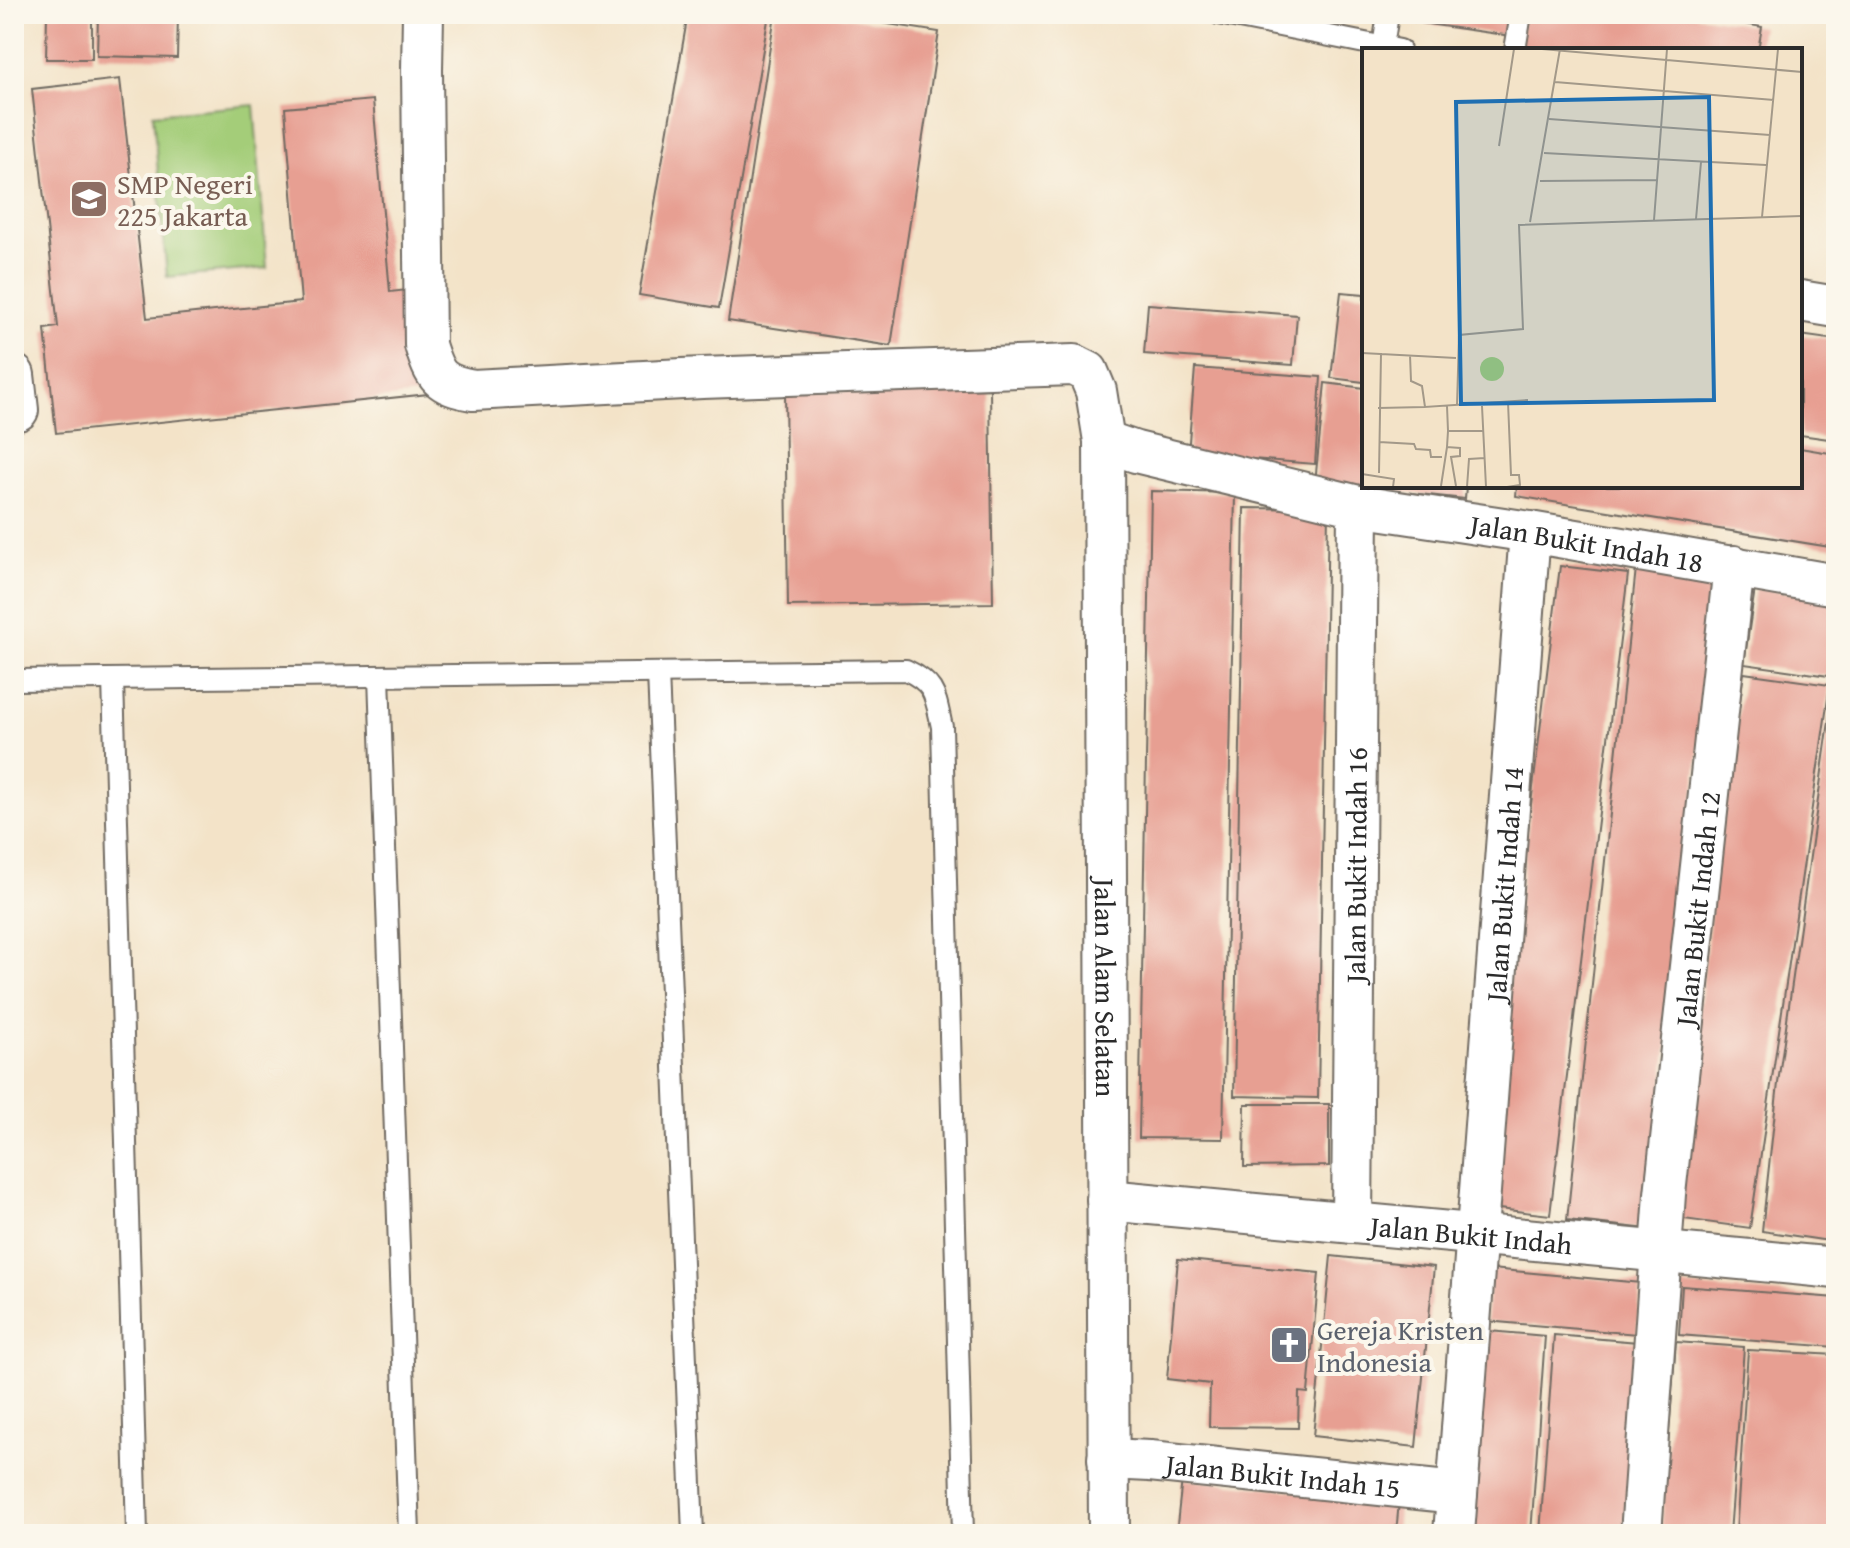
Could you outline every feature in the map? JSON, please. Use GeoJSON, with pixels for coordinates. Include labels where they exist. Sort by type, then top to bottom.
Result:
{"type":"FeatureCollection","features":[{"type":"Feature","properties":{"kind":"street","name":"Jalan Alam Selatan"},"geometry":{"type":"LineString","coordinates":[[423,14],[425,345],[434,374],[452,386],[473,390],[702,378],[1074,365],[1088,372],[1096,391],[1104,441],[1109,1534]]}},
{"type":"Feature","properties":{"kind":"street"},"geometry":{"type":"LineString","coordinates":[[1802,301],[1836,307]]}},
{"type":"Feature","properties":{"kind":"street","name":"Jalan Bukit Indah 18"},"geometry":{"type":"LineString","coordinates":[[1104,441],[1136,452],[1358,506],[1836,585]]}},
{"type":"Feature","properties":{"kind":"street","name":"Jalan Bukit Indah 16"},"geometry":{"type":"LineString","coordinates":[[1352,1223],[1358,506]]}},
{"type":"Feature","properties":{"kind":"street","name":"Jalan Bukit Indah 14"},"geometry":{"type":"LineString","coordinates":[[1454,1534],[1530,532]]}},
{"type":"Feature","properties":{"kind":"street","name":"Jalan Bukit Indah 12"},"geometry":{"type":"LineString","coordinates":[[1641,1534],[1660,1251],[1734,566]]}},
{"type":"Feature","properties":{"kind":"street","name":"Jalan Bukit Indah"},"geometry":{"type":"LineString","coordinates":[[1107,1200],[1836,1268]]}},
{"type":"Feature","properties":{"kind":"street","name":"Jalan Bukit Indah 15"},"geometry":{"type":"LineString","coordinates":[[1108,1459],[1457,1493]]}},
{"type":"Feature","properties":{"kind":"lane"},"geometry":{"type":"LineString","coordinates":[[1219,14],[1387,48]]}},
{"type":"Feature","properties":{"kind":"lane"},"geometry":{"type":"LineString","coordinates":[[1388,14],[1392,48]]}},
{"type":"Feature","properties":{"kind":"lane"},"geometry":{"type":"LineString","coordinates":[[1515,48],[1521,14]]}},
{"type":"Feature","properties":{"kind":"lane"},"geometry":{"type":"LineString","coordinates":[[14,680],[906,670],[925,679],[936,697],[942,727],[963,1534]]}},
{"type":"Feature","properties":{"kind":"lane"},"geometry":{"type":"LineString","coordinates":[[658,673],[693,1534]]}},
{"type":"Feature","properties":{"kind":"lane"},"geometry":{"type":"LineString","coordinates":[[379,676],[409,1534]]}},
{"type":"Feature","properties":{"kind":"lane"},"geometry":{"type":"LineString","coordinates":[[113,679],[137,1534]]}},
{"type":"Feature","properties":{"kind":"green space"},"geometry":{"type":"Polygon","coordinates":[[[254,105],[267,268],[167,277],[153,114],[254,105]]]}},
{"type":"Feature","properties":{"kind":"building"},"geometry":{"type":"Polygon","coordinates":[[[14,14],[21,14],[20,40],[14,40],[14,14]]]}},
{"type":"Feature","properties":{"kind":"building"},"geometry":{"type":"Polygon","coordinates":[[[47,14],[92,14],[92,59],[46,59],[47,14]]]}},
{"type":"Feature","properties":{"kind":"building"},"geometry":{"type":"Polygon","coordinates":[[[98,14],[178,14],[177,58],[97,56],[98,14]]]}},
{"type":"Feature","properties":{"kind":"building"},"geometry":{"type":"Polygon","coordinates":[[[688,14],[769,14],[719,308],[639,295],[688,14]]]}},
{"type":"Feature","properties":{"kind":"building"},"geometry":{"type":"Polygon","coordinates":[[[775,14],[825,14],[939,32],[891,346],[728,321],[775,14]]]}},
{"type":"Feature","properties":{"kind":"building"},"geometry":{"type":"Polygon","coordinates":[[[1393,14],[1515,14],[1512,36],[1392,19],[1393,14]]]}},
{"type":"Feature","properties":{"kind":"building"},"geometry":{"type":"Polygon","coordinates":[[[1524,14],[1689,14],[1762,27],[1758,48],[1517,48],[1524,14]]]}},
{"type":"Feature","properties":{"kind":"building","name":"SMP Negeri 225 Jakarta"},"geometry":{"type":"Polygon","coordinates":[[[120,79],[147,318],[301,302],[285,108],[373,100],[390,292],[417,289],[428,394],[56,433],[45,329],[58,327],[32,89],[120,79]]]}},
{"type":"Feature","properties":{"kind":"building"},"geometry":{"type":"Polygon","coordinates":[[[1341,292],[1362,294],[1362,382],[1331,378],[1341,292]]]}},
{"type":"Feature","properties":{"kind":"building"},"geometry":{"type":"Polygon","coordinates":[[[1148,304],[1297,315],[1293,365],[1144,354],[1148,304]]]}},
{"type":"Feature","properties":{"kind":"building"},"geometry":{"type":"Polygon","coordinates":[[[1802,335],[1836,340],[1836,440],[1802,435],[1802,335]]]}},
{"type":"Feature","properties":{"kind":"building"},"geometry":{"type":"Polygon","coordinates":[[[1195,368],[1321,377],[1315,464],[1188,454],[1195,368]]]}},
{"type":"Feature","properties":{"kind":"building"},"geometry":{"type":"Polygon","coordinates":[[[1325,383],[1362,388],[1362,488],[1315,483],[1325,383]]]}},
{"type":"Feature","properties":{"kind":"building"},"geometry":{"type":"Polygon","coordinates":[[[990,389],[993,603],[788,606],[785,392],[990,389]]]}},
{"type":"Feature","properties":{"kind":"building"},"geometry":{"type":"Polygon","coordinates":[[[1802,448],[1836,454],[1836,548],[1516,496],[1517,488],[1802,488],[1802,448]]]}},
{"type":"Feature","properties":{"kind":"building"},"geometry":{"type":"Polygon","coordinates":[[[1364,488],[1466,488],[1465,499],[1364,488]]]}},
{"type":"Feature","properties":{"kind":"building"},"geometry":{"type":"Polygon","coordinates":[[[1151,491],[1235,493],[1223,1139],[1139,1138],[1151,491]]]}},
{"type":"Feature","properties":{"kind":"building"},"geometry":{"type":"Polygon","coordinates":[[[1244,508],[1328,509],[1318,1098],[1234,1096],[1244,508]]]}},
{"type":"Feature","properties":{"kind":"building"},"geometry":{"type":"Polygon","coordinates":[[[1560,566],[1628,574],[1550,1215],[1482,1207],[1560,566]]]}},
{"type":"Feature","properties":{"kind":"building"},"geometry":{"type":"Polygon","coordinates":[[[1636,568],[1717,577],[1648,1229],[1567,1220],[1636,568]]]}},
{"type":"Feature","properties":{"kind":"building"},"geometry":{"type":"Polygon","coordinates":[[[1755,588],[1836,599],[1836,677],[1744,664],[1755,588]]]}},
{"type":"Feature","properties":{"kind":"building"},"geometry":{"type":"Polygon","coordinates":[[[1744,673],[1830,685],[1750,1228],[1676,1218],[1715,874],[1744,673]]]}},
{"type":"Feature","properties":{"kind":"building"},"geometry":{"type":"Polygon","coordinates":[[[1834,686],[1836,1242],[1762,1231],[1778,1083],[1834,686]]]}},
{"type":"Feature","properties":{"kind":"building"},"geometry":{"type":"Polygon","coordinates":[[[1245,1104],[1329,1104],[1329,1166],[1244,1167],[1245,1104]]]}},
{"type":"Feature","properties":{"kind":"building"},"geometry":{"type":"Polygon","coordinates":[[[1331,1256],[1434,1267],[1416,1447],[1313,1436],[1331,1256]]]}},
{"type":"Feature","properties":{"kind":"building"},"geometry":{"type":"Polygon","coordinates":[[[1178,1259],[1319,1273],[1308,1393],[1299,1392],[1298,1428],[1209,1427],[1210,1384],[1167,1379],[1178,1259]]]}},
{"type":"Feature","properties":{"kind":"building"},"geometry":{"type":"Polygon","coordinates":[[[1491,1269],[1641,1283],[1637,1334],[1486,1321],[1491,1269]]]}},
{"type":"Feature","properties":{"kind":"building"},"geometry":{"type":"Polygon","coordinates":[[[1682,1286],[1836,1298],[1836,1347],[1679,1335],[1682,1286]]]}},
{"type":"Feature","properties":{"kind":"building"},"geometry":{"type":"Polygon","coordinates":[[[1477,1330],[1545,1336],[1531,1534],[1462,1534],[1477,1330]]]}},
{"type":"Feature","properties":{"kind":"building"},"geometry":{"type":"Polygon","coordinates":[[[1554,1335],[1638,1342],[1624,1534],[1540,1534],[1554,1335]]]}},
{"type":"Feature","properties":{"kind":"building"},"geometry":{"type":"Polygon","coordinates":[[[1676,1342],[1744,1347],[1730,1534],[1661,1534],[1676,1342]]]}},
{"type":"Feature","properties":{"kind":"building"},"geometry":{"type":"Polygon","coordinates":[[[1748,1350],[1836,1355],[1836,1534],[1736,1534],[1748,1350]]]}},
{"type":"Feature","properties":{"kind":"building"},"geometry":{"type":"Polygon","coordinates":[[[1182,1479],[1399,1501],[1396,1534],[1176,1534],[1182,1479]]]}},
{"type":"Feature","properties":{"kind":"place","name":"SMP Negeri 225 Jakarta"},"geometry":{"type":"Point","coordinates":[89,199]}},
{"type":"Feature","properties":{"kind":"place","name":"Gereja Kristen Indonesia"},"geometry":{"type":"Point","coordinates":[1289,1345]}}]}
